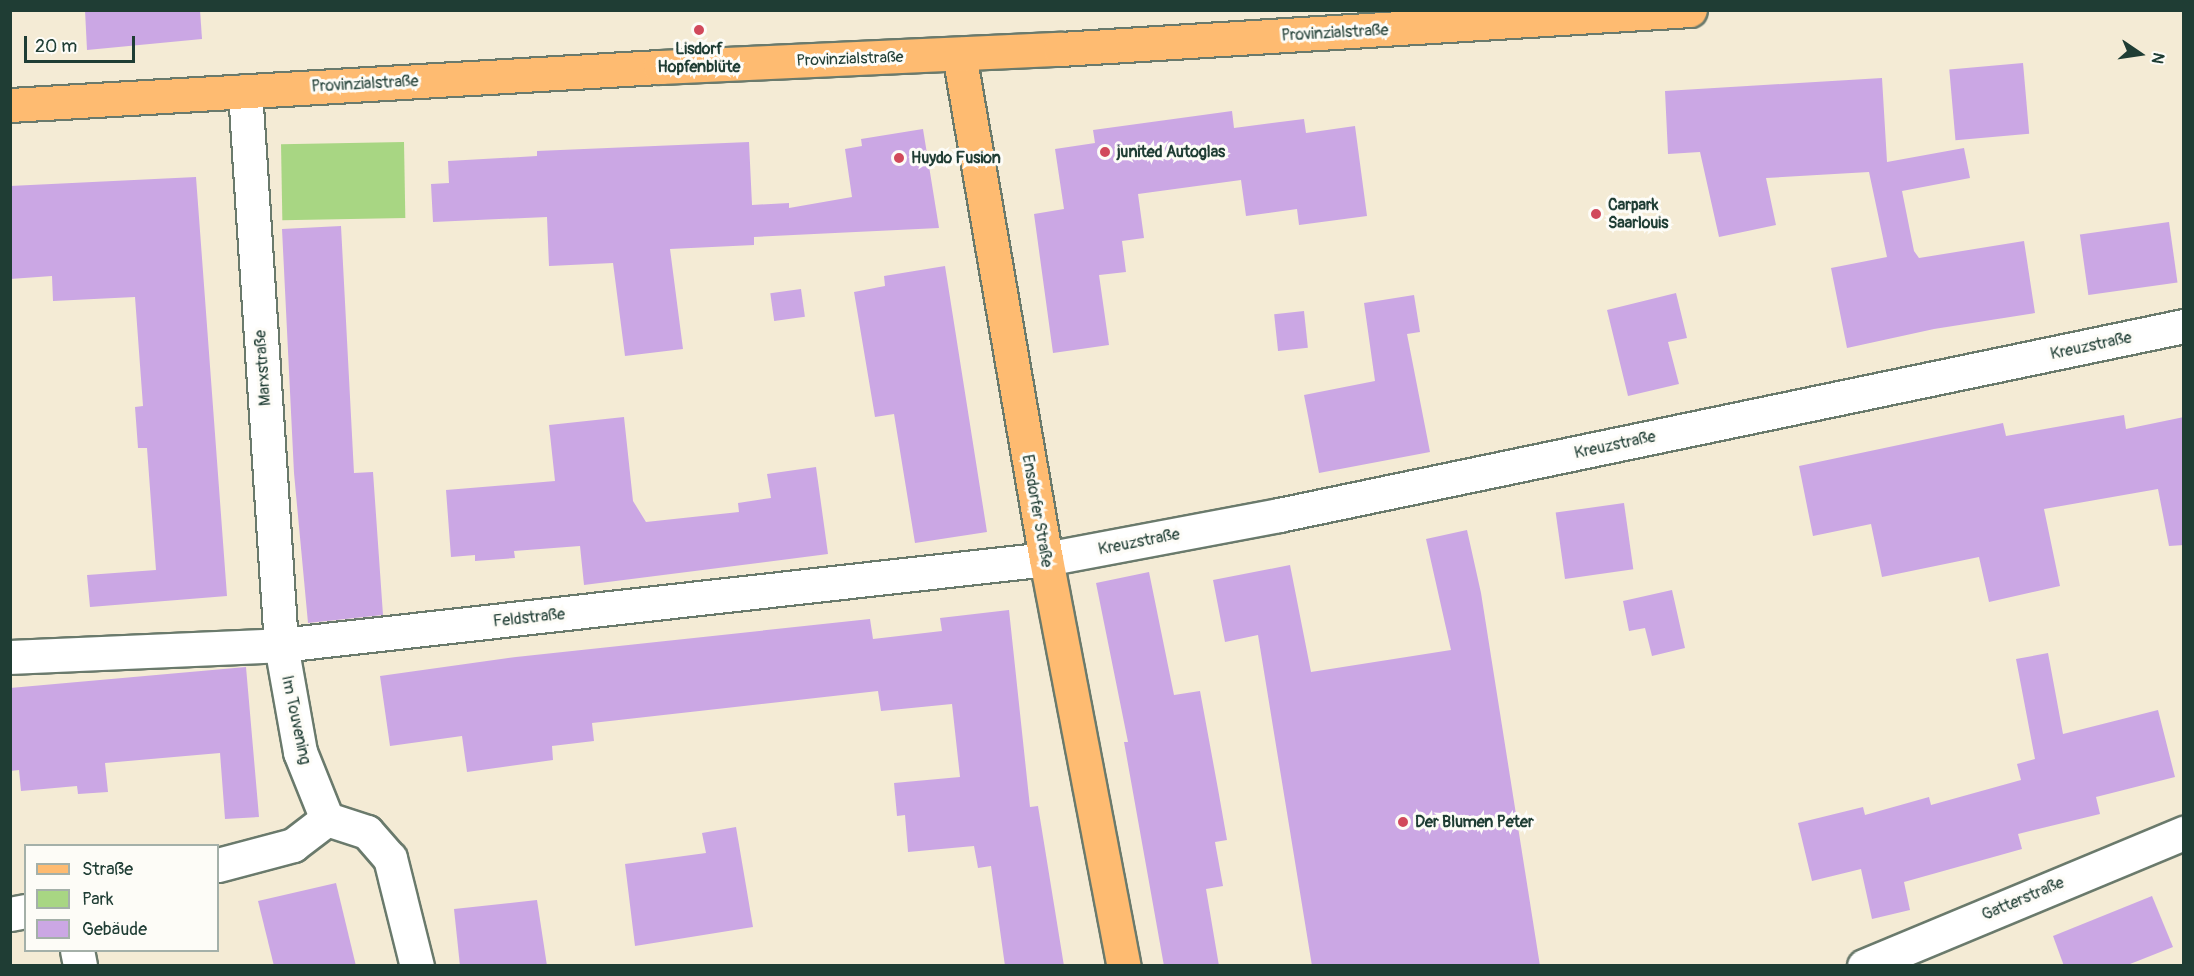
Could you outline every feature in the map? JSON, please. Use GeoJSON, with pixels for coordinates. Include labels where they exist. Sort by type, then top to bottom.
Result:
{"type":"FeatureCollection","features":[{"type":"Feature","properties":{"kind":"main road","name":"Provinzialstraße"},"geometry":{"type":"LineString","coordinates":[[10,105],[959,54],[1542,15],[1690,10]]}},
{"type":"Feature","properties":{"kind":"main road","name":"Ensdorfer Straße"},"geometry":{"type":"LineString","coordinates":[[959,54],[1046,559],[1124,966]]}},
{"type":"Feature","properties":{"kind":"street","name":"Marxstraße"},"geometry":{"type":"LineString","coordinates":[[245,91],[281,645]]}},
{"type":"Feature","properties":{"kind":"street","name":"Kreuzstraße"},"geometry":{"type":"LineString","coordinates":[[1046,559],[1258,519],[2184,326]]}},
{"type":"Feature","properties":{"kind":"street","name":"Feldstraße"},"geometry":{"type":"LineString","coordinates":[[10,657],[281,645],[1046,559]]}},
{"type":"Feature","properties":{"kind":"street","name":"Im Touvening"},"geometry":{"type":"LineString","coordinates":[[281,645],[300,752],[327,819]]}},
{"type":"Feature","properties":{"kind":"street"},"geometry":{"type":"LineString","coordinates":[[219,865],[293,845],[327,819],[367,832],[390,858],[417,966]]}},
{"type":"Feature","properties":{"kind":"street","name":"Gatterstraße"},"geometry":{"type":"LineString","coordinates":[[1864,966],[2184,833]]}},
{"type":"Feature","properties":{"kind":"green space"},"geometry":{"type":"Polygon","coordinates":[[[404,142],[405,218],[282,220],[281,144],[404,142]]]}},
{"type":"Feature","properties":{"kind":"building"},"geometry":{"type":"Polygon","coordinates":[[[85,10],[200,10],[202,39],[87,50],[85,10]]]}},
{"type":"Feature","properties":{"kind":"building"},"geometry":{"type":"Polygon","coordinates":[[[2023,63],[2029,134],[1955,140],[1949,69],[2023,63]]]}},
{"type":"Feature","properties":{"kind":"building"},"geometry":{"type":"Polygon","coordinates":[[[1882,78],[1887,162],[1964,148],[1970,178],[1902,191],[1914,251],[1919,258],[2024,241],[2035,313],[1934,329],[1847,348],[1831,268],[1887,257],[1869,172],[1766,178],[1776,225],[1719,237],[1700,152],[1668,154],[1665,91],[1882,78]]]}},
{"type":"Feature","properties":{"kind":"building"},"geometry":{"type":"Polygon","coordinates":[[[1232,111],[1234,128],[1304,119],[1306,133],[1355,126],[1367,216],[1299,225],[1297,209],[1246,216],[1241,180],[1138,194],[1144,238],[1122,241],[1126,272],[1099,275],[1109,345],[1053,353],[1034,214],[1064,209],[1055,149],[1095,143],[1093,130],[1232,111]]]}},
{"type":"Feature","properties":{"kind":"building"},"geometry":{"type":"Polygon","coordinates":[[[923,129],[939,228],[754,237],[754,245],[670,249],[683,349],[625,356],[613,263],[549,266],[547,217],[433,222],[431,184],[449,183],[448,161],[537,156],[537,151],[749,142],[752,205],[789,203],[789,208],[852,197],[845,149],[862,146],[861,139],[923,129]]]}},
{"type":"Feature","properties":{"kind":"building"},"geometry":{"type":"Polygon","coordinates":[[[196,177],[227,596],[90,607],[87,575],[156,570],[147,448],[138,448],[135,407],[143,406],[135,297],[53,301],[52,276],[10,279],[10,186],[196,177]]]}},
{"type":"Feature","properties":{"kind":"building"},"geometry":{"type":"Polygon","coordinates":[[[2169,222],[2177,282],[2088,295],[2080,235],[2169,222]]]}},
{"type":"Feature","properties":{"kind":"building"},"geometry":{"type":"Polygon","coordinates":[[[341,226],[354,473],[373,472],[383,615],[308,623],[294,473],[282,229],[341,226]]]}},
{"type":"Feature","properties":{"kind":"building"},"geometry":{"type":"Polygon","coordinates":[[[945,266],[987,532],[915,543],[894,414],[875,417],[854,292],[885,286],[884,276],[945,266]]]}},
{"type":"Feature","properties":{"kind":"building"},"geometry":{"type":"Polygon","coordinates":[[[801,289],[805,317],[774,321],[770,293],[801,289]]]}},
{"type":"Feature","properties":{"kind":"building"},"geometry":{"type":"Polygon","coordinates":[[[1676,293],[1687,338],[1668,342],[1679,384],[1628,396],[1607,310],[1676,293]]]}},
{"type":"Feature","properties":{"kind":"building"},"geometry":{"type":"Polygon","coordinates":[[[1414,295],[1420,332],[1407,334],[1430,452],[1319,473],[1304,395],[1375,381],[1364,303],[1414,295]]]}},
{"type":"Feature","properties":{"kind":"building"},"geometry":{"type":"Polygon","coordinates":[[[1304,311],[1308,348],[1278,351],[1274,314],[1304,311]]]}},
{"type":"Feature","properties":{"kind":"building"},"geometry":{"type":"Polygon","coordinates":[[[2124,415],[2126,429],[2184,417],[2184,545],[2169,546],[2158,489],[2044,509],[2060,586],[1989,602],[1979,557],[1882,577],[1871,524],[1813,536],[1799,466],[2003,423],[2006,436],[2124,415]]]}},
{"type":"Feature","properties":{"kind":"building"},"geometry":{"type":"Polygon","coordinates":[[[624,417],[633,501],[646,522],[739,512],[738,503],[771,498],[767,474],[816,467],[828,554],[584,585],[580,546],[514,551],[515,558],[475,561],[475,555],[451,557],[446,490],[555,481],[549,425],[624,417]]]}},
{"type":"Feature","properties":{"kind":"building"},"geometry":{"type":"Polygon","coordinates":[[[1624,503],[1633,569],[1565,579],[1556,513],[1624,503]]]}},
{"type":"Feature","properties":{"kind":"building","name":"Der Blumen Peter"},"geometry":{"type":"Polygon","coordinates":[[[1467,530],[1481,593],[1540,966],[1312,966],[1258,635],[1225,642],[1213,580],[1290,565],[1311,672],[1451,650],[1426,539],[1467,530]]]}},
{"type":"Feature","properties":{"kind":"building"},"geometry":{"type":"Polygon","coordinates":[[[1149,572],[1174,695],[1200,691],[1218,789],[1227,840],[1215,842],[1223,886],[1206,889],[1219,966],[1164,966],[1124,742],[1128,742],[1096,583],[1149,572]]]}},
{"type":"Feature","properties":{"kind":"building"},"geometry":{"type":"Polygon","coordinates":[[[1672,590],[1685,648],[1652,656],[1645,628],[1629,631],[1623,601],[1672,590]]]}},
{"type":"Feature","properties":{"kind":"building"},"geometry":{"type":"Polygon","coordinates":[[[1009,610],[1030,807],[1038,806],[1064,966],[1005,966],[991,866],[978,868],[974,846],[908,852],[905,815],[897,816],[894,783],[960,777],[952,704],[881,711],[878,691],[592,723],[594,741],[552,746],[553,760],[467,772],[462,736],[390,746],[380,676],[516,657],[870,619],[873,639],[942,631],[940,618],[1009,610]]]}},
{"type":"Feature","properties":{"kind":"building"},"geometry":{"type":"Polygon","coordinates":[[[2048,653],[2063,734],[2158,710],[2175,777],[2096,797],[2100,814],[2018,834],[2022,849],[1904,882],[1910,910],[1872,919],[1861,869],[1812,881],[1798,823],[1863,807],[1865,815],[1929,797],[1931,805],[2021,780],[2017,764],[2035,759],[2016,659],[2048,653]]]}},
{"type":"Feature","properties":{"kind":"building"},"geometry":{"type":"Polygon","coordinates":[[[246,667],[259,817],[225,819],[220,753],[105,763],[108,792],[78,794],[77,786],[21,791],[19,770],[10,771],[10,688],[246,667]]]}},
{"type":"Feature","properties":{"kind":"building"},"geometry":{"type":"Polygon","coordinates":[[[736,827],[753,927],[635,946],[625,864],[706,853],[702,833],[736,827]]]}},
{"type":"Feature","properties":{"kind":"building"},"geometry":{"type":"Polygon","coordinates":[[[336,883],[356,966],[274,966],[258,901],[336,883]]]}},
{"type":"Feature","properties":{"kind":"building"},"geometry":{"type":"Polygon","coordinates":[[[2152,896],[2173,947],[2125,966],[2064,966],[2053,936],[2152,896]]]}},
{"type":"Feature","properties":{"kind":"building"},"geometry":{"type":"Polygon","coordinates":[[[537,900],[547,966],[460,966],[454,909],[537,900]]]}},
{"type":"Feature","properties":{"kind":"place","name":"Lisdorf Hopfenblüte"},"geometry":{"type":"Point","coordinates":[699,30]}},
{"type":"Feature","properties":{"kind":"place","name":"junited Autoglas"},"geometry":{"type":"Point","coordinates":[1105,152]}},
{"type":"Feature","properties":{"kind":"place","name":"Huydo Fusion"},"geometry":{"type":"Point","coordinates":[899,158]}},
{"type":"Feature","properties":{"kind":"place","name":"Carpark Saarlouis"},"geometry":{"type":"Point","coordinates":[1596,214]}},
{"type":"Feature","properties":{"kind":"place","name":"Der Blumen Peter"},"geometry":{"type":"Point","coordinates":[1403,822]}}]}
